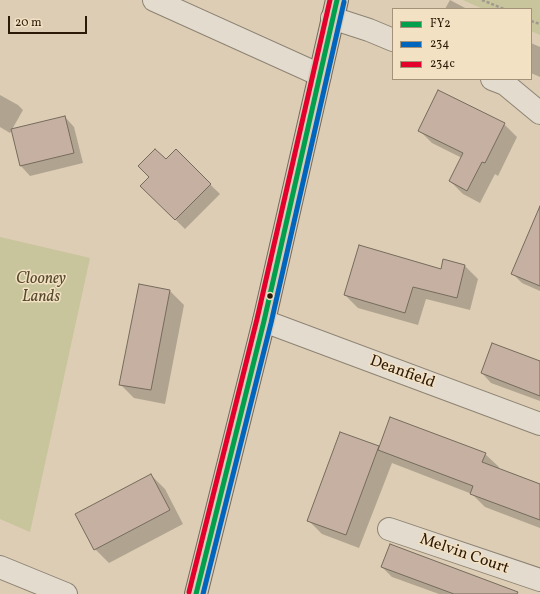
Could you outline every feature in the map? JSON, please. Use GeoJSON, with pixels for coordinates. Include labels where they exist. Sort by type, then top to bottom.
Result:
{"type":"FeatureCollection","features":[{"type":"Feature","properties":{"kind":"highway"},"geometry":{"type":"LineString","coordinates":[[196,594],[264,321],[335,9]]}},
{"type":"Feature","properties":{"kind":"street"},"geometry":{"type":"LineString","coordinates":[[154,0],[320,75]]}},
{"type":"Feature","properties":{"kind":"street"},"geometry":{"type":"LineString","coordinates":[[335,9],[369,30],[392,40]]}},
{"type":"Feature","properties":{"kind":"street"},"geometry":{"type":"LineString","coordinates":[[495,80],[505,84],[540,113]]}},
{"type":"Feature","properties":{"kind":"street","name":"Deanfield"},"geometry":{"type":"LineString","coordinates":[[264,321],[540,424]]}},
{"type":"Feature","properties":{"kind":"street","name":"Melvin Court"},"geometry":{"type":"LineString","coordinates":[[389,529],[540,580]]}},
{"type":"Feature","properties":{"kind":"street"},"geometry":{"type":"LineString","coordinates":[[0,567],[66,594]]}},
{"type":"Feature","properties":{"kind":"path"},"geometry":{"type":"LineString","coordinates":[[482,0],[502,8]]}},
{"type":"Feature","properties":{"kind":"green space"},"geometry":{"type":"Polygon","coordinates":[[[463,0],[540,0],[540,35],[532,31],[532,8],[481,8],[463,0]]]}},
{"type":"Feature","properties":{"kind":"green space","name":"Clooney Lands"},"geometry":{"type":"Polygon","coordinates":[[[0,237],[90,258],[30,532],[0,519],[0,237]]]}},
{"type":"Feature","properties":{"kind":"building"},"geometry":{"type":"Polygon","coordinates":[[[438,90],[505,123],[485,163],[482,162],[467,191],[449,181],[463,153],[418,131],[438,90]]]}},
{"type":"Feature","properties":{"kind":"building"},"geometry":{"type":"Polygon","coordinates":[[[65,116],[74,153],[20,166],[11,129],[65,116]]]}},
{"type":"Feature","properties":{"kind":"building"},"geometry":{"type":"Polygon","coordinates":[[[155,149],[166,159],[176,149],[211,184],[175,220],[140,186],[149,177],[138,166],[155,149]]]}},
{"type":"Feature","properties":{"kind":"building"},"geometry":{"type":"Polygon","coordinates":[[[540,206],[540,286],[511,274],[540,206]]]}},
{"type":"Feature","properties":{"kind":"building"},"geometry":{"type":"Polygon","coordinates":[[[359,245],[441,269],[443,259],[465,265],[457,298],[413,287],[405,313],[344,295],[359,245]]]}},
{"type":"Feature","properties":{"kind":"building"},"geometry":{"type":"Polygon","coordinates":[[[139,284],[170,290],[151,390],[119,385],[139,284]]]}},
{"type":"Feature","properties":{"kind":"building"},"geometry":{"type":"Polygon","coordinates":[[[492,343],[540,361],[540,396],[481,373],[492,343]]]}},
{"type":"Feature","properties":{"kind":"building"},"geometry":{"type":"Polygon","coordinates":[[[390,417],[486,453],[482,462],[540,484],[540,520],[470,494],[473,486],[378,450],[390,417]]]}},
{"type":"Feature","properties":{"kind":"building"},"geometry":{"type":"Polygon","coordinates":[[[340,432],[379,446],[346,535],[307,521],[340,432]]]}},
{"type":"Feature","properties":{"kind":"building"},"geometry":{"type":"Polygon","coordinates":[[[151,474],[170,510],[94,550],[75,514],[151,474]]]}},
{"type":"Feature","properties":{"kind":"building"},"geometry":{"type":"Polygon","coordinates":[[[390,544],[518,592],[517,594],[454,594],[381,567],[390,544]]]}},
{"type":"Feature","properties":{"kind":"transit line","name":"234c"},"geometry":{"type":"LineString","coordinates":[[189,592],[257,319],[330,0]]}},
{"type":"Feature","properties":{"kind":"transit line","name":"FY2"},"geometry":{"type":"LineString","coordinates":[[196,594],[264,321],[337,0]]}},
{"type":"Feature","properties":{"kind":"transit line","name":"234"},"geometry":{"type":"LineString","coordinates":[[203,594],[271,323],[344,2]]}}]}
